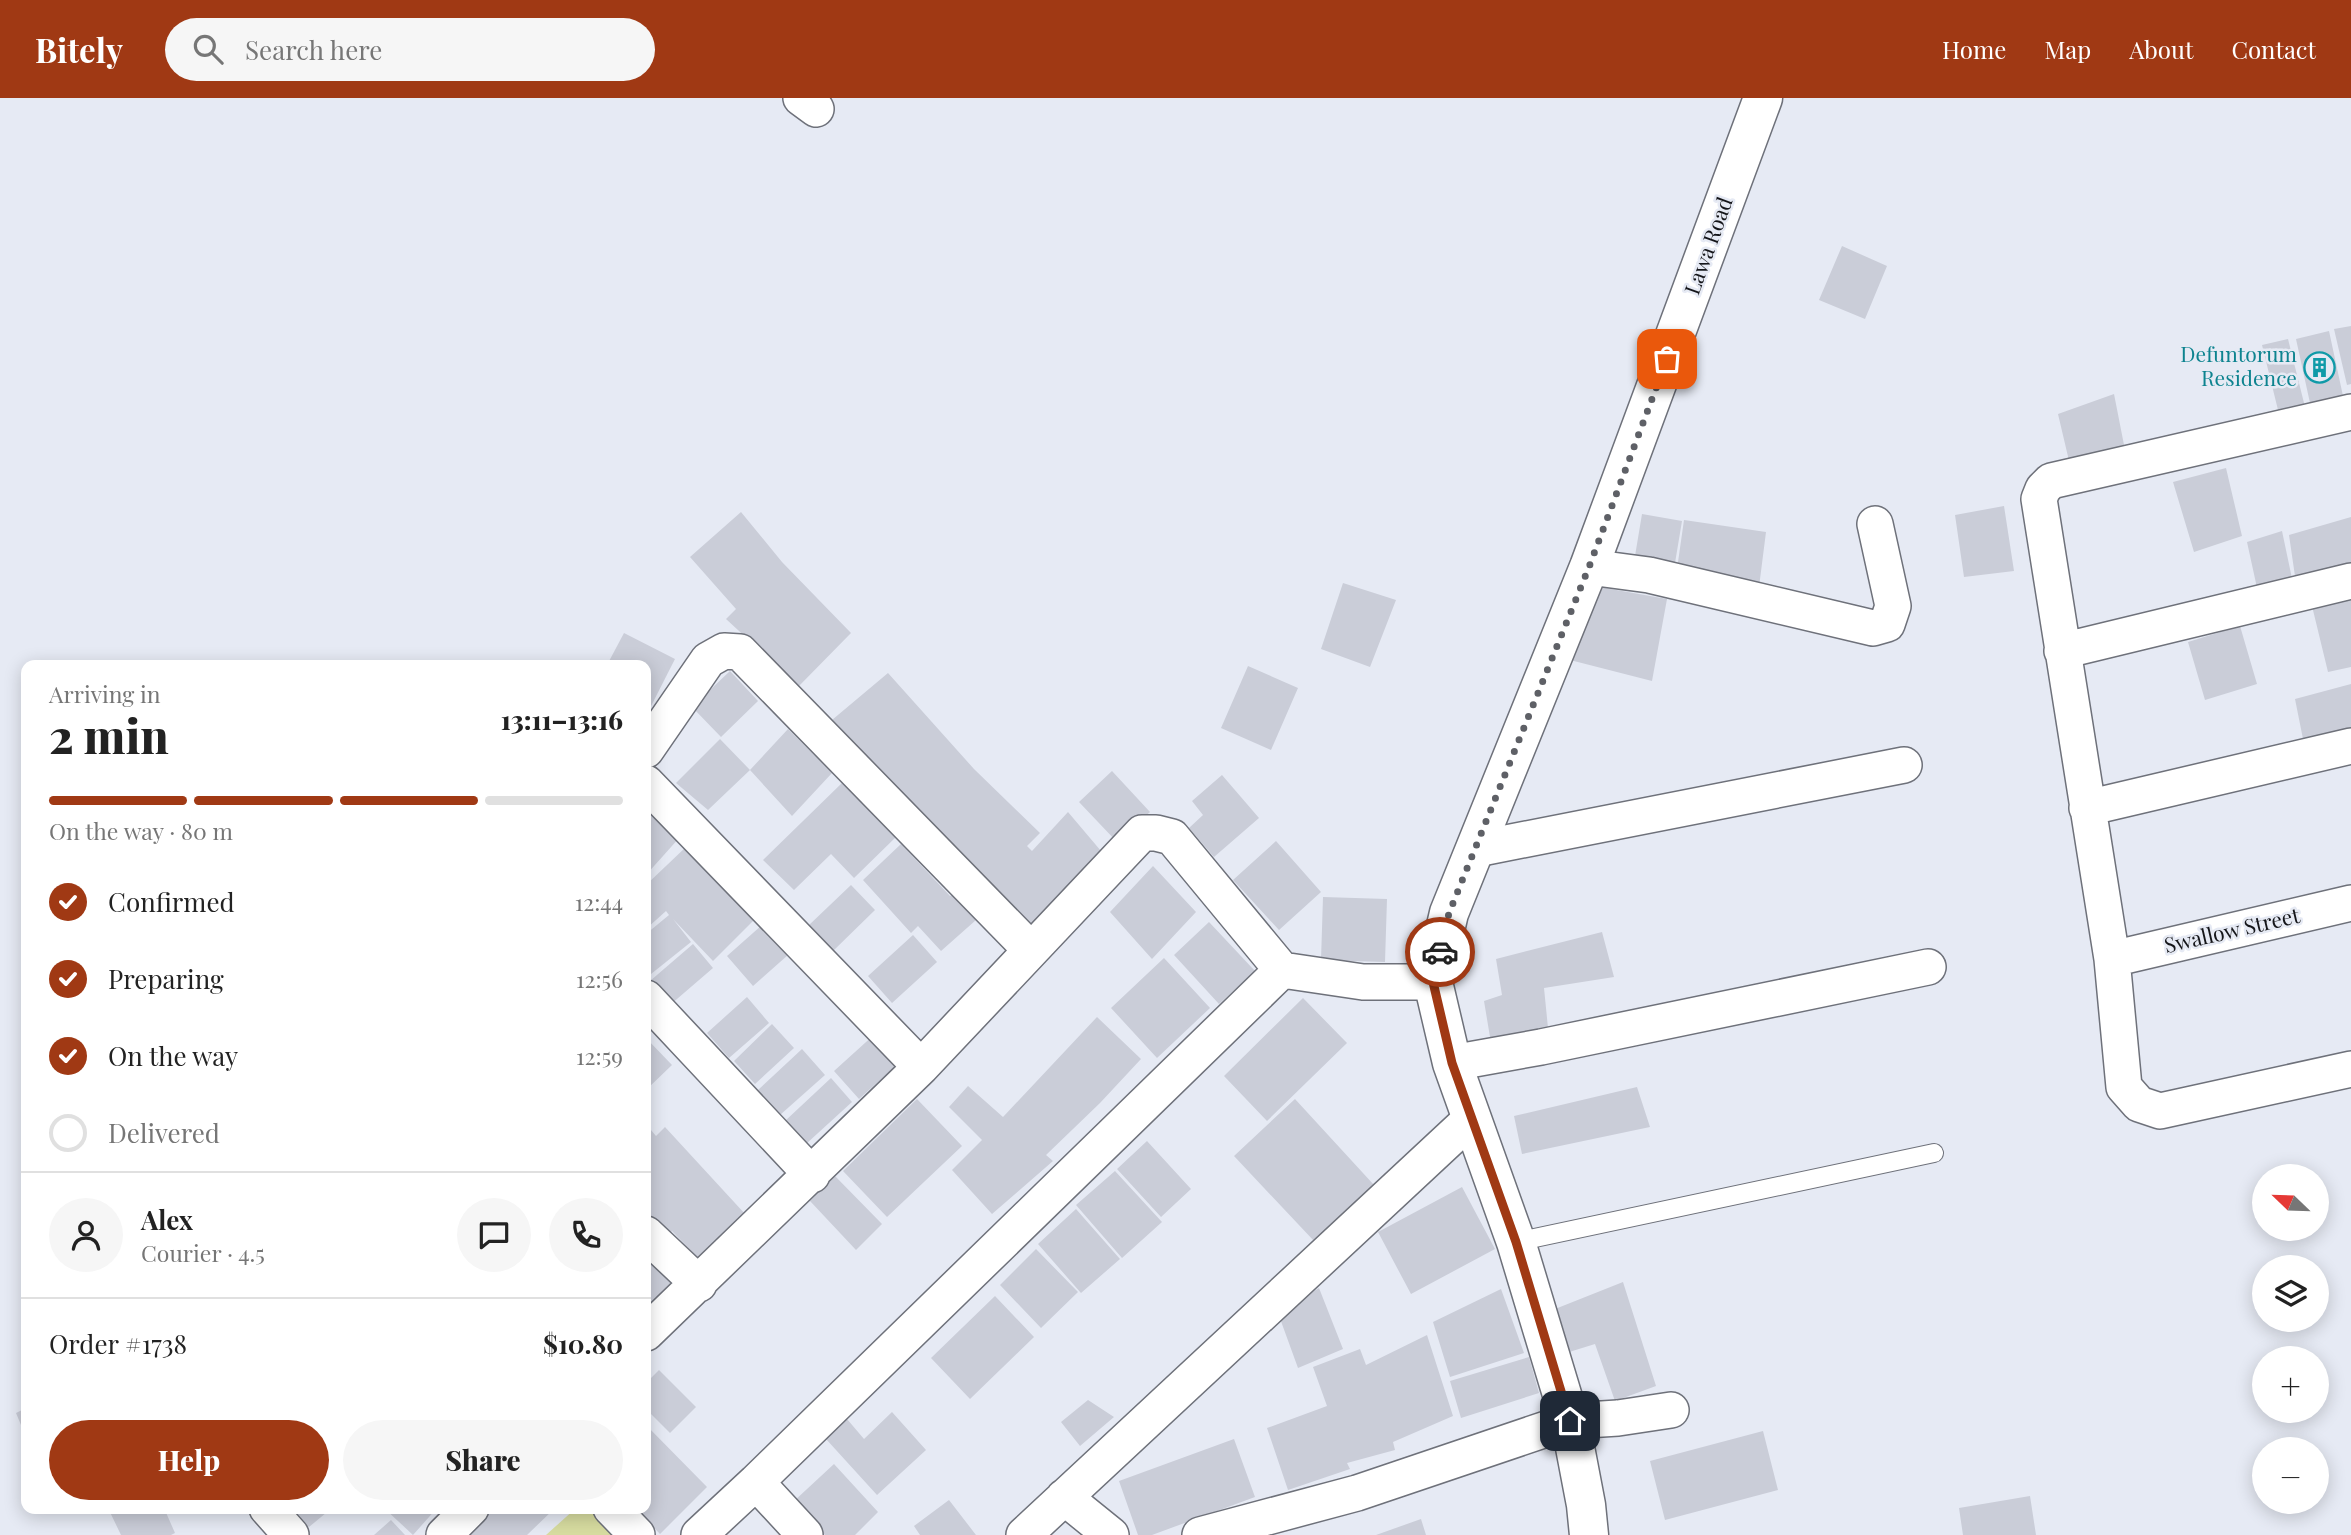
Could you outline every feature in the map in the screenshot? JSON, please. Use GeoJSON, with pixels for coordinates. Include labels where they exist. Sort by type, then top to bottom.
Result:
{"type":"FeatureCollection","features":[{"type":"Feature","properties":{"kind":"street","name":"Lawa Road"},"geometry":{"type":"LineString","coordinates":[[1433,982],[1449,913],[1589,567],[1763,98]]}},
{"type":"Feature","properties":{"kind":"street"},"geometry":{"type":"LineString","coordinates":[[2351,412],[2050,481],[2039,499],[2112,959],[2124,1087],[2138,1104],[2160,1111],[2351,1069]]}},
{"type":"Feature","properties":{"kind":"street"},"geometry":{"type":"LineString","coordinates":[[1589,567],[1649,575],[1873,628],[1887,624],[1894,606],[1875,524]]}},
{"type":"Feature","properties":{"kind":"street"},"geometry":{"type":"LineString","coordinates":[[2062,651],[2351,582]]}},
{"type":"Feature","properties":{"kind":"street"},"geometry":{"type":"LineString","coordinates":[[651,743],[708,660],[724,651],[740,652],[1031,950]]}},
{"type":"Feature","properties":{"kind":"street"},"geometry":{"type":"LineString","coordinates":[[2087,808],[2351,746]]}},
{"type":"Feature","properties":{"kind":"street"},"geometry":{"type":"LineString","coordinates":[[1475,849],[1904,765]]}},
{"type":"Feature","properties":{"kind":"street"},"geometry":{"type":"LineString","coordinates":[[651,788],[921,1067]]}},
{"type":"Feature","properties":{"kind":"street"},"geometry":{"type":"LineString","coordinates":[[651,1328],[921,1067],[1142,834],[1156,833],[1172,837],[1282,970],[1363,982],[1433,982],[1452,1063],[1516,1242],[1570,1421],[1587,1506],[1589,1535]]}},
{"type":"Feature","properties":{"kind":"street","name":"Swallow Street"},"geometry":{"type":"LineString","coordinates":[[2112,959],[2351,903]]}},
{"type":"Feature","properties":{"kind":"street"},"geometry":{"type":"LineString","coordinates":[[1452,1063],[1928,967]]}},
{"type":"Feature","properties":{"kind":"street"},"geometry":{"type":"LineString","coordinates":[[699,1535],[757,1482],[1282,970]]}},
{"type":"Feature","properties":{"kind":"street"},"geometry":{"type":"LineString","coordinates":[[651,1003],[812,1175]]}},
{"type":"Feature","properties":{"kind":"street"},"geometry":{"type":"LineString","coordinates":[[1024,1535],[1472,1118]]}},
{"type":"Feature","properties":{"kind":"street"},"geometry":{"type":"LineString","coordinates":[[651,1239],[699,1284]]}},
{"type":"Feature","properties":{"kind":"street"},"geometry":{"type":"LineString","coordinates":[[1200,1535],[1357,1493],[1570,1421],[1618,1418],[1671,1410]]}},
{"type":"Feature","properties":{"kind":"street"},"geometry":{"type":"LineString","coordinates":[[757,1482],[805,1535]]}},
{"type":"Feature","properties":{"kind":"street"},"geometry":{"type":"LineString","coordinates":[[1064,1497],[1111,1535]]}},
{"type":"Feature","properties":{"kind":"street"},"geometry":{"type":"LineString","coordinates":[[272,1514],[291,1535]]}},
{"type":"Feature","properties":{"kind":"street"},"geometry":{"type":"LineString","coordinates":[[444,1535],[465,1514]]}},
{"type":"Feature","properties":{"kind":"street"},"geometry":{"type":"LineString","coordinates":[[617,1514],[637,1535]]}},
{"type":"Feature","properties":{"kind":"lane"},"geometry":{"type":"LineString","coordinates":[[1516,1242],[1934,1153]]}},
{"type":"Feature","properties":{"kind":"green space"},"geometry":{"type":"Polygon","coordinates":[[[569,1514],[609,1514],[628,1535],[546,1535],[569,1514]]]}},
{"type":"Feature","properties":{"kind":"building"},"geometry":{"type":"Polygon","coordinates":[[[1842,246],[1887,266],[1865,319],[1819,300],[1842,246]]]}},
{"type":"Feature","properties":{"kind":"building"},"geometry":{"type":"Polygon","coordinates":[[[2351,326],[2351,384],[2347,385],[2334,329],[2351,326]]]}},
{"type":"Feature","properties":{"kind":"building","name":"Defuntorum Residence"},"geometry":{"type":"Polygon","coordinates":[[[2329,331],[2343,396],[2310,403],[2296,339],[2329,331]]]}},
{"type":"Feature","properties":{"kind":"building"},"geometry":{"type":"Polygon","coordinates":[[[2288,339],[2305,407],[2279,414],[2262,345],[2288,339]]]}},
{"type":"Feature","properties":{"kind":"building"},"geometry":{"type":"Polygon","coordinates":[[[2114,394],[2125,450],[2070,465],[2058,414],[2114,394]]]}},
{"type":"Feature","properties":{"kind":"building"},"geometry":{"type":"Polygon","coordinates":[[[2226,468],[2242,536],[2194,552],[2173,482],[2226,468]]]}},
{"type":"Feature","properties":{"kind":"building"},"geometry":{"type":"Polygon","coordinates":[[[2004,506],[2014,571],[1964,577],[1955,515],[2004,506]]]}},
{"type":"Feature","properties":{"kind":"building"},"geometry":{"type":"Polygon","coordinates":[[[741,512],[782,562],[851,633],[799,686],[726,619],[736,609],[690,557],[741,512]]]}},
{"type":"Feature","properties":{"kind":"building"},"geometry":{"type":"Polygon","coordinates":[[[1642,514],[1682,521],[1673,575],[1633,568],[1642,514]]]}},
{"type":"Feature","properties":{"kind":"building"},"geometry":{"type":"Polygon","coordinates":[[[2351,517],[2351,577],[2297,590],[2289,535],[2351,517]]]}},
{"type":"Feature","properties":{"kind":"building"},"geometry":{"type":"Polygon","coordinates":[[[1684,520],[1766,532],[1759,587],[1676,576],[1684,520]]]}},
{"type":"Feature","properties":{"kind":"building"},"geometry":{"type":"Polygon","coordinates":[[[2282,531],[2294,588],[2259,597],[2247,542],[2282,531]]]}},
{"type":"Feature","properties":{"kind":"building"},"geometry":{"type":"Polygon","coordinates":[[[1343,583],[1396,600],[1370,667],[1321,649],[1343,583]]]}},
{"type":"Feature","properties":{"kind":"building"},"geometry":{"type":"Polygon","coordinates":[[[1588,585],[1667,599],[1652,681],[1570,660],[1588,585]]]}},
{"type":"Feature","properties":{"kind":"building"},"geometry":{"type":"Polygon","coordinates":[[[2351,599],[2351,667],[2328,672],[2312,606],[2351,599]]]}},
{"type":"Feature","properties":{"kind":"building"},"geometry":{"type":"Polygon","coordinates":[[[2240,626],[2257,684],[2205,700],[2188,642],[2240,626]]]}},
{"type":"Feature","properties":{"kind":"building"},"geometry":{"type":"Polygon","coordinates":[[[624,633],[675,659],[651,706],[651,660],[610,660],[624,633]]]}},
{"type":"Feature","properties":{"kind":"building"},"geometry":{"type":"Polygon","coordinates":[[[1248,666],[1298,688],[1271,750],[1221,728],[1248,666]]]}},
{"type":"Feature","properties":{"kind":"building"},"geometry":{"type":"Polygon","coordinates":[[[730,671],[758,701],[721,737],[692,707],[730,671]]]}},
{"type":"Feature","properties":{"kind":"building"},"geometry":{"type":"Polygon","coordinates":[[[888,673],[974,769],[1040,833],[1027,846],[1032,851],[1068,812],[1101,851],[1069,889],[1024,930],[832,720],[888,673]]]}},
{"type":"Feature","properties":{"kind":"building"},"geometry":{"type":"Polygon","coordinates":[[[2351,684],[2351,740],[2305,749],[2295,699],[2351,684]]]}},
{"type":"Feature","properties":{"kind":"building"},"geometry":{"type":"Polygon","coordinates":[[[788,729],[832,773],[792,816],[750,770],[788,729]]]}},
{"type":"Feature","properties":{"kind":"building"},"geometry":{"type":"Polygon","coordinates":[[[720,739],[750,770],[708,810],[676,783],[720,739]]]}},
{"type":"Feature","properties":{"kind":"building"},"geometry":{"type":"Polygon","coordinates":[[[1112,771],[1150,812],[1117,842],[1079,802],[1112,771]]]}},
{"type":"Feature","properties":{"kind":"building"},"geometry":{"type":"Polygon","coordinates":[[[1222,775],[1259,818],[1214,857],[1189,828],[1203,815],[1192,801],[1222,775]]]}},
{"type":"Feature","properties":{"kind":"building"},"geometry":{"type":"Polygon","coordinates":[[[843,782],[896,837],[854,878],[831,854],[794,890],[763,860],[843,782]]]}},
{"type":"Feature","properties":{"kind":"building"},"geometry":{"type":"Polygon","coordinates":[[[651,808],[680,837],[651,869],[651,808]]]}},
{"type":"Feature","properties":{"kind":"building"},"geometry":{"type":"Polygon","coordinates":[[[1276,841],[1321,892],[1279,930],[1233,880],[1276,841]]]}},
{"type":"Feature","properties":{"kind":"building"},"geometry":{"type":"Polygon","coordinates":[[[901,844],[976,920],[941,951],[918,926],[911,933],[863,880],[901,844]]]}},
{"type":"Feature","properties":{"kind":"building"},"geometry":{"type":"Polygon","coordinates":[[[687,846],[757,917],[713,961],[673,919],[691,942],[651,974],[651,930],[669,915],[666,911],[651,924],[651,880],[687,846]]]}},
{"type":"Feature","properties":{"kind":"building"},"geometry":{"type":"Polygon","coordinates":[[[1153,866],[1196,912],[1152,959],[1110,912],[1153,866]]]}},
{"type":"Feature","properties":{"kind":"building"},"geometry":{"type":"Polygon","coordinates":[[[851,885],[875,910],[832,952],[808,926],[851,885]]]}},
{"type":"Feature","properties":{"kind":"building"},"geometry":{"type":"Polygon","coordinates":[[[1323,897],[1387,899],[1385,962],[1321,960],[1323,897]]]}},
{"type":"Feature","properties":{"kind":"building"},"geometry":{"type":"Polygon","coordinates":[[[771,917],[797,947],[753,986],[727,956],[771,917]]]}},
{"type":"Feature","properties":{"kind":"building"},"geometry":{"type":"Polygon","coordinates":[[[1209,922],[1255,971],[1219,1004],[1174,955],[1209,922]]]}},
{"type":"Feature","properties":{"kind":"building"},"geometry":{"type":"Polygon","coordinates":[[[1602,932],[1614,977],[1544,988],[1548,1028],[1491,1043],[1484,1001],[1502,995],[1496,959],[1602,932]]]}},
{"type":"Feature","properties":{"kind":"building"},"geometry":{"type":"Polygon","coordinates":[[[913,935],[937,962],[892,1003],[868,976],[913,935]]]}},
{"type":"Feature","properties":{"kind":"building"},"geometry":{"type":"Polygon","coordinates":[[[693,944],[713,968],[670,1005],[651,980],[693,944]]]}},
{"type":"Feature","properties":{"kind":"building"},"geometry":{"type":"Polygon","coordinates":[[[1164,958],[1210,1008],[1157,1058],[1111,1008],[1164,958]]]}},
{"type":"Feature","properties":{"kind":"building"},"geometry":{"type":"Polygon","coordinates":[[[747,997],[769,1023],[729,1058],[707,1033],[747,997]]]}},
{"type":"Feature","properties":{"kind":"building"},"geometry":{"type":"Polygon","coordinates":[[[1303,998],[1347,1043],[1267,1121],[1224,1076],[1303,998]]]}},
{"type":"Feature","properties":{"kind":"building"},"geometry":{"type":"Polygon","coordinates":[[[1097,1017],[1141,1059],[1046,1155],[1053,1161],[992,1214],[952,1170],[982,1140],[949,1107],[968,1086],[1003,1117],[1097,1017]]]}},
{"type":"Feature","properties":{"kind":"building"},"geometry":{"type":"Polygon","coordinates":[[[772,1024],[794,1048],[755,1084],[734,1061],[772,1024]]]}},
{"type":"Feature","properties":{"kind":"building"},"geometry":{"type":"Polygon","coordinates":[[[876,1033],[901,1061],[859,1099],[834,1071],[876,1033]]]}},
{"type":"Feature","properties":{"kind":"building"},"geometry":{"type":"Polygon","coordinates":[[[651,1043],[672,1065],[651,1085],[651,1043]]]}},
{"type":"Feature","properties":{"kind":"building"},"geometry":{"type":"Polygon","coordinates":[[[802,1049],[825,1075],[780,1115],[758,1090],[802,1049]]]}},
{"type":"Feature","properties":{"kind":"building"},"geometry":{"type":"Polygon","coordinates":[[[831,1078],[852,1102],[806,1144],[785,1121],[831,1078]]]}},
{"type":"Feature","properties":{"kind":"building"},"geometry":{"type":"Polygon","coordinates":[[[1637,1087],[1650,1127],[1522,1154],[1514,1116],[1637,1087]]]}},
{"type":"Feature","properties":{"kind":"building"},"geometry":{"type":"Polygon","coordinates":[[[917,1099],[962,1146],[887,1217],[843,1171],[917,1099]]]}},
{"type":"Feature","properties":{"kind":"building"},"geometry":{"type":"Polygon","coordinates":[[[1295,1099],[1374,1185],[1314,1241],[1234,1156],[1295,1099]]]}},
{"type":"Feature","properties":{"kind":"building"},"geometry":{"type":"Polygon","coordinates":[[[665,1127],[746,1215],[700,1260],[672,1231],[666,1237],[651,1222],[651,1130],[656,1136],[665,1127]]]}},
{"type":"Feature","properties":{"kind":"building"},"geometry":{"type":"Polygon","coordinates":[[[1147,1141],[1191,1189],[1161,1217],[1117,1169],[1147,1141]]]}},
{"type":"Feature","properties":{"kind":"building"},"geometry":{"type":"Polygon","coordinates":[[[1115,1171],[1162,1222],[1122,1258],[1076,1205],[1115,1171]]]}},
{"type":"Feature","properties":{"kind":"building"},"geometry":{"type":"Polygon","coordinates":[[[834,1175],[882,1224],[856,1250],[810,1201],[834,1175]]]}},
{"type":"Feature","properties":{"kind":"building"},"geometry":{"type":"Polygon","coordinates":[[[1462,1187],[1495,1249],[1411,1294],[1378,1232],[1462,1187]]]}},
{"type":"Feature","properties":{"kind":"building"},"geometry":{"type":"Polygon","coordinates":[[[1076,1209],[1120,1259],[1081,1293],[1038,1244],[1076,1209]]]}},
{"type":"Feature","properties":{"kind":"building"},"geometry":{"type":"Polygon","coordinates":[[[1036,1249],[1078,1292],[1041,1328],[1000,1285],[1036,1249]]]}},
{"type":"Feature","properties":{"kind":"building"},"geometry":{"type":"Polygon","coordinates":[[[651,1261],[681,1288],[651,1315],[651,1261]]]}},
{"type":"Feature","properties":{"kind":"building"},"geometry":{"type":"Polygon","coordinates":[[[1623,1282],[1656,1386],[1615,1401],[1595,1344],[1566,1353],[1550,1311],[1623,1282]]]}},
{"type":"Feature","properties":{"kind":"building"},"geometry":{"type":"Polygon","coordinates":[[[1319,1288],[1343,1349],[1298,1368],[1278,1313],[1319,1288]]]}},
{"type":"Feature","properties":{"kind":"building"},"geometry":{"type":"Polygon","coordinates":[[[1501,1289],[1524,1353],[1450,1377],[1433,1322],[1501,1289]]]}},
{"type":"Feature","properties":{"kind":"building"},"geometry":{"type":"Polygon","coordinates":[[[995,1296],[1034,1337],[970,1399],[931,1358],[995,1296]]]}},
{"type":"Feature","properties":{"kind":"building"},"geometry":{"type":"Polygon","coordinates":[[[1427,1335],[1453,1416],[1393,1442],[1395,1450],[1347,1463],[1350,1469],[1288,1490],[1267,1428],[1327,1406],[1313,1367],[1360,1349],[1366,1365],[1427,1335]]]}},
{"type":"Feature","properties":{"kind":"building"},"geometry":{"type":"Polygon","coordinates":[[[1529,1357],[1539,1393],[1461,1418],[1450,1381],[1529,1357]]]}},
{"type":"Feature","properties":{"kind":"building"},"geometry":{"type":"Polygon","coordinates":[[[659,1370],[696,1407],[670,1433],[651,1414],[651,1378],[659,1370]]]}},
{"type":"Feature","properties":{"kind":"building"},"geometry":{"type":"Polygon","coordinates":[[[1088,1400],[1114,1417],[1080,1446],[1061,1422],[1088,1400]]]}},
{"type":"Feature","properties":{"kind":"building"},"geometry":{"type":"Polygon","coordinates":[[[21,1410],[21,1425],[16,1413],[21,1410]]]}},
{"type":"Feature","properties":{"kind":"building"},"geometry":{"type":"Polygon","coordinates":[[[892,1412],[926,1450],[877,1495],[826,1439],[847,1419],[864,1439],[892,1412]]]}},
{"type":"Feature","properties":{"kind":"building"},"geometry":{"type":"Polygon","coordinates":[[[651,1430],[707,1487],[660,1534],[641,1514],[651,1514],[651,1430]]]}},
{"type":"Feature","properties":{"kind":"building"},"geometry":{"type":"Polygon","coordinates":[[[1763,1431],[1778,1490],[1665,1520],[1650,1461],[1763,1431]]]}},
{"type":"Feature","properties":{"kind":"building"},"geometry":{"type":"Polygon","coordinates":[[[1234,1439],[1255,1497],[1152,1535],[1138,1535],[1119,1481],[1234,1439]]]}},
{"type":"Feature","properties":{"kind":"building"},"geometry":{"type":"Polygon","coordinates":[[[834,1464],[878,1512],[855,1535],[825,1535],[793,1502],[834,1464]]]}},
{"type":"Feature","properties":{"kind":"building"},"geometry":{"type":"Polygon","coordinates":[[[2030,1496],[2036,1535],[1963,1535],[1959,1508],[2030,1496]]]}},
{"type":"Feature","properties":{"kind":"building"},"geometry":{"type":"Polygon","coordinates":[[[949,1500],[976,1535],[920,1535],[914,1526],[949,1500]]]}},
{"type":"Feature","properties":{"kind":"building"},"geometry":{"type":"Polygon","coordinates":[[[111,1514],[167,1514],[175,1533],[171,1535],[121,1535],[111,1514]]]}},
{"type":"Feature","properties":{"kind":"building"},"geometry":{"type":"Polygon","coordinates":[[[294,1514],[325,1514],[309,1527],[294,1514]]]}},
{"type":"Feature","properties":{"kind":"building"},"geometry":{"type":"Polygon","coordinates":[[[390,1514],[432,1514],[413,1535],[390,1514]]]}},
{"type":"Feature","properties":{"kind":"building"},"geometry":{"type":"Polygon","coordinates":[[[489,1514],[549,1514],[527,1535],[468,1535],[489,1514]]]}},
{"type":"Feature","properties":{"kind":"building"},"geometry":{"type":"Polygon","coordinates":[[[1421,1519],[1426,1535],[1376,1535],[1421,1519]]]}},
{"type":"Feature","properties":{"kind":"building"},"geometry":{"type":"Polygon","coordinates":[[[391,1520],[405,1535],[374,1535],[391,1520]]]}},
{"type":"Feature","properties":{"kind":"way so far"},"geometry":{"type":"LineString","coordinates":[[1440,952],[1449,913],[1589,567],[1667,359]]}},
{"type":"Feature","properties":{"kind":"place","name":"Defuntorum Residence"},"geometry":{"type":"Point","coordinates":[2320,367]}},
{"type":"Feature","properties":{"kind":"route"},"geometry":{"type":"LineString","coordinates":[[1440,952],[1433,982],[1452,1063],[1516,1242],[1570,1421]]}}]}
